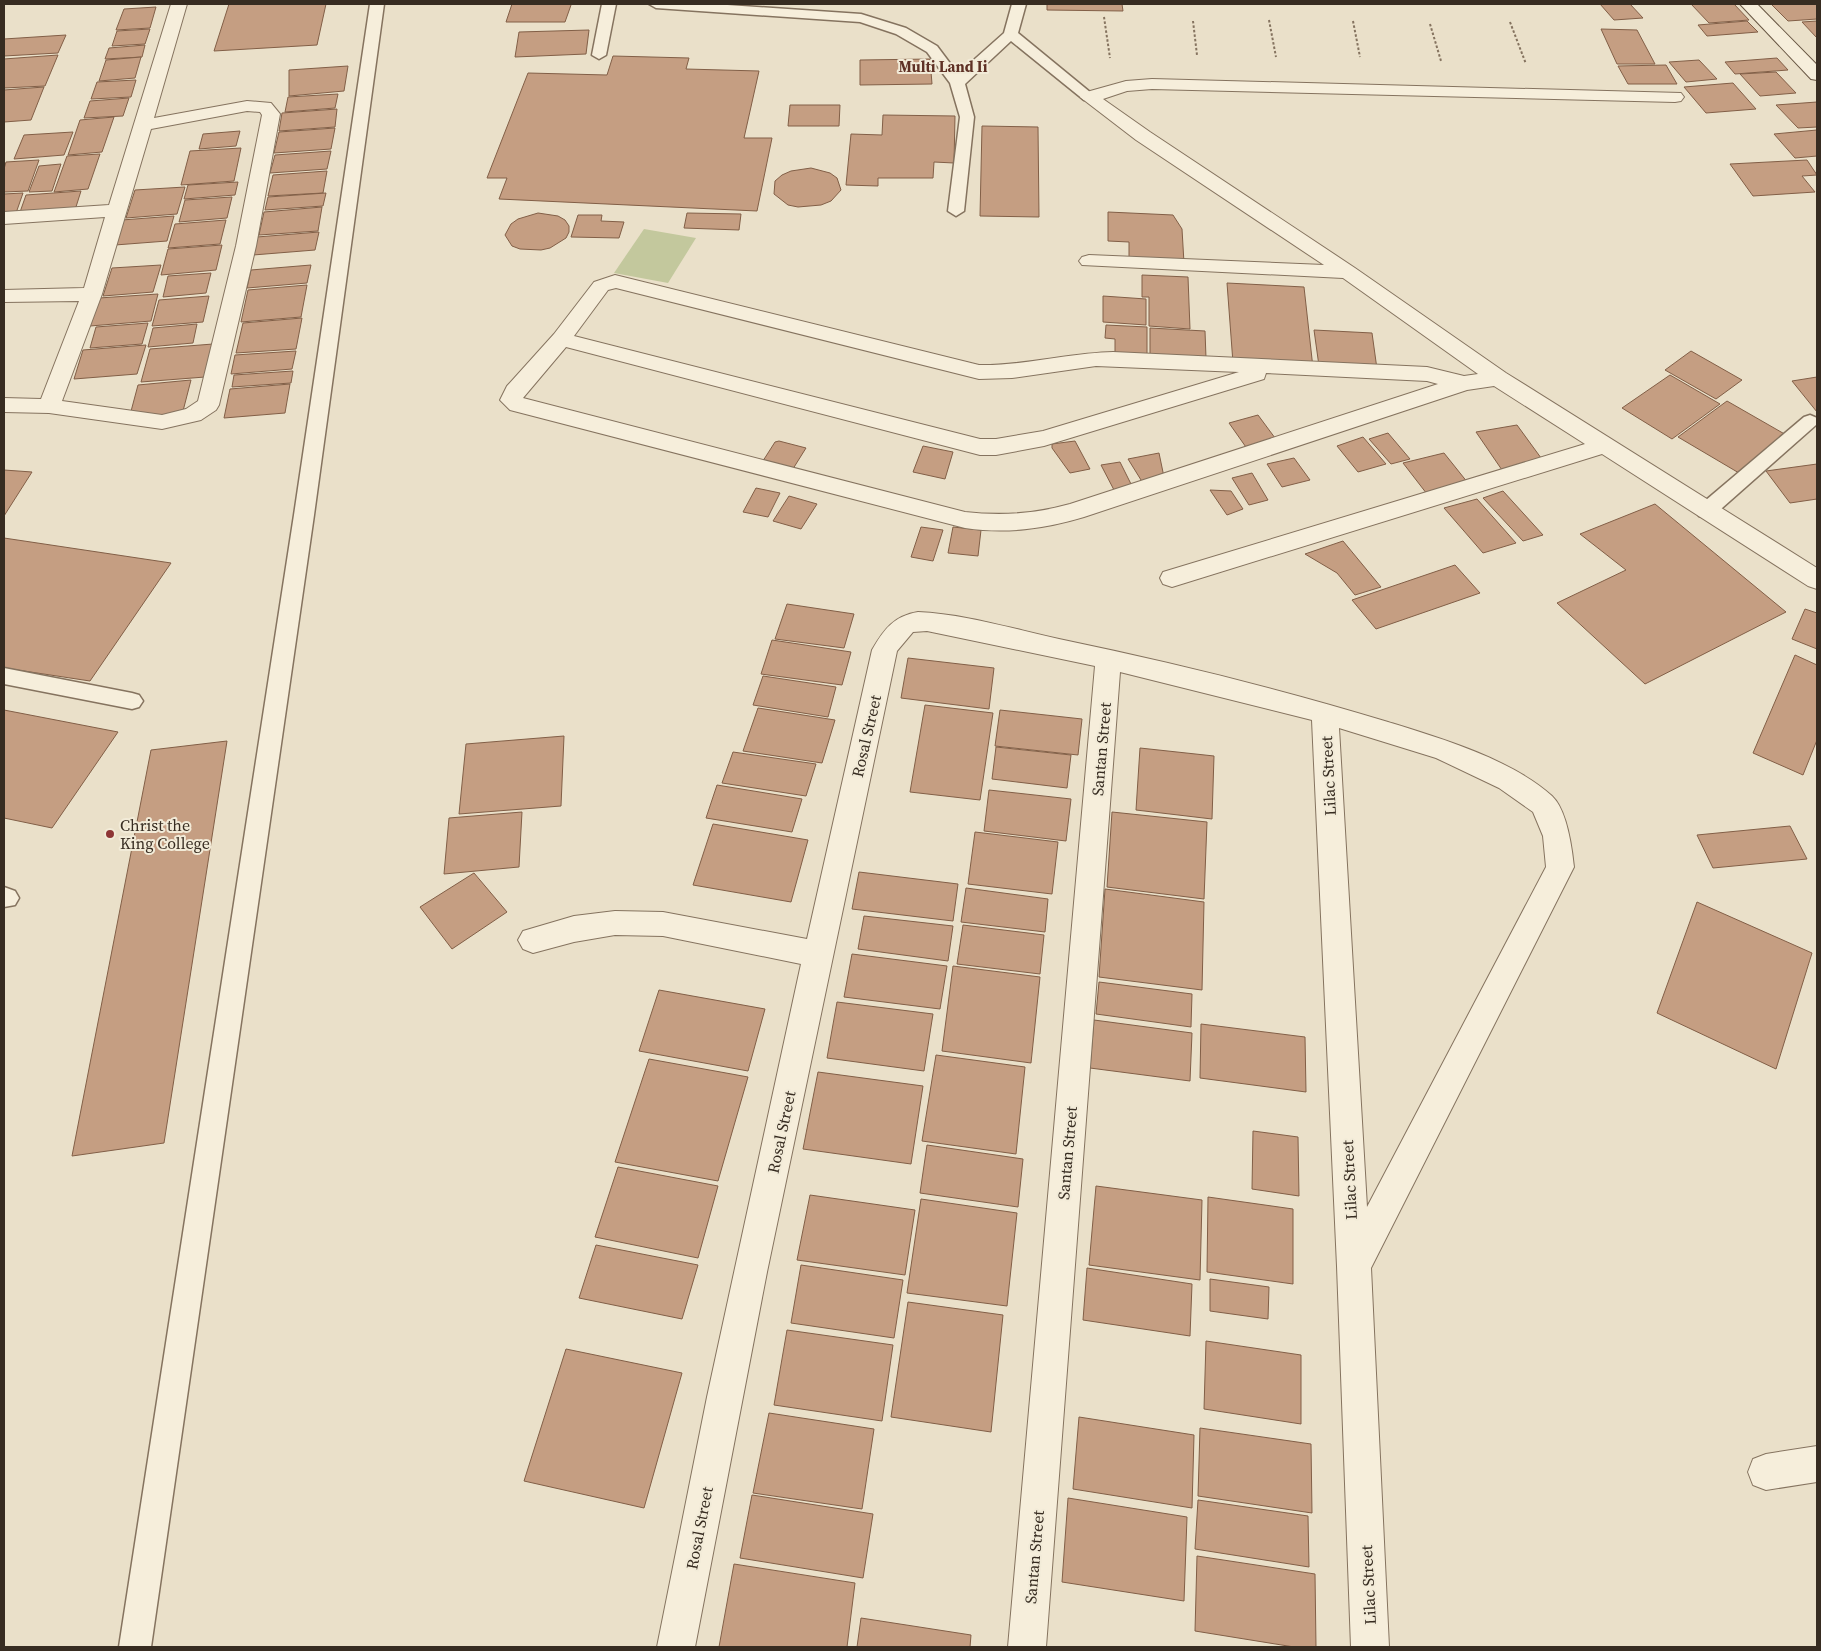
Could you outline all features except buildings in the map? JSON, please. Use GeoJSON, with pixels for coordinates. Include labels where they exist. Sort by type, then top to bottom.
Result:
{"type":"FeatureCollection","features":[{"type":"Feature","properties":{"kind":"street"},"geometry":{"type":"LineString","coordinates":[[49,406],[92,294],[179,4]]}},
{"type":"Feature","properties":{"kind":"street"},"geometry":{"type":"LineString","coordinates":[[1748,4],[1817,75]]}},
{"type":"Feature","properties":{"kind":"street"},"geometry":{"type":"LineString","coordinates":[[1089,97],[1126,86],[1152,84],[1675,97]]}},
{"type":"Feature","properties":{"kind":"street"},"geometry":{"type":"LineString","coordinates":[[1089,97],[1143,136],[1348,272],[1498,378],[1817,580]]}},
{"type":"Feature","properties":{"kind":"street"},"geometry":{"type":"LineString","coordinates":[[4,405],[49,406],[162,422],[193,415],[208,405],[215,383],[246,246],[271,114],[265,107],[248,106],[144,125]]}},
{"type":"Feature","properties":{"kind":"street"},"geometry":{"type":"LineString","coordinates":[[4,218],[116,210]]}},
{"type":"Feature","properties":{"kind":"street"},"geometry":{"type":"LineString","coordinates":[[1089,262],[1348,272]]}},
{"type":"Feature","properties":{"kind":"street"},"geometry":{"type":"LineString","coordinates":[[1464,383],[1427,374],[1090,359],[1070,361],[1024,371],[1002,373],[979,372],[615,281],[601,286],[561,339],[512,395],[511,400],[514,403],[964,520],[993,524],[1018,524],[1047,520],[1076,511],[1464,383],[1498,378]]}},
{"type":"Feature","properties":{"kind":"street"},"geometry":{"type":"LineString","coordinates":[[4,296],[92,294]]}},
{"type":"Feature","properties":{"kind":"street"},"geometry":{"type":"LineString","coordinates":[[561,339],[961,443],[996,447],[1044,438],[1273,368]]}},
{"type":"Feature","properties":{"kind":"street"},"geometry":{"type":"LineString","coordinates":[[1172,578],[1603,446]]}},
{"type":"Feature","properties":{"kind":"street","name":"Rosal Street"},"geometry":{"type":"LineString","coordinates":[[676,1647],[699,1527],[818,954],[886,650],[893,636],[905,624],[927,622],[950,625],[1108,659]]}},
{"type":"Feature","properties":{"kind":"street"},"geometry":{"type":"LineString","coordinates":[[1108,659],[1325,713],[1444,750],[1509,780],[1544,806],[1557,836],[1560,867],[1354,1266]]}},
{"type":"Feature","properties":{"kind":"street","name":"Santan Street"},"geometry":{"type":"LineString","coordinates":[[1027,1647],[1108,659]]}},
{"type":"Feature","properties":{"kind":"street","name":"Lilac Street"},"geometry":{"type":"LineString","coordinates":[[1325,713],[1354,1266],[1370,1647]]}},
{"type":"Feature","properties":{"kind":"street"},"geometry":{"type":"LineString","coordinates":[[532,940],[574,929],[615,923],[663,924],[818,954]]}},
{"type":"Feature","properties":{"kind":"street"},"geometry":{"type":"LineString","coordinates":[[1766,1472],[1817,1464]]}},
{"type":"Feature","properties":{"kind":"lane"},"geometry":{"type":"LineString","coordinates":[[135,1647],[301,535],[377,4]]}},
{"type":"Feature","properties":{"kind":"lane"},"geometry":{"type":"LineString","coordinates":[[599,55],[609,4]]}},
{"type":"Feature","properties":{"kind":"lane"},"geometry":{"type":"LineString","coordinates":[[656,4],[862,18],[901,31],[932,48],[957,83],[967,117],[956,211]]}},
{"type":"Feature","properties":{"kind":"lane"},"geometry":{"type":"LineString","coordinates":[[957,83],[1011,34],[1019,4]]}},
{"type":"Feature","properties":{"kind":"lane"},"geometry":{"type":"LineString","coordinates":[[1011,34],[1089,97]]}},
{"type":"Feature","properties":{"kind":"lane"},"geometry":{"type":"LineString","coordinates":[[1706,511],[1810,421]]}},
{"type":"Feature","properties":{"kind":"lane"},"geometry":{"type":"LineString","coordinates":[[4,676],[132,701]]}},
{"type":"Feature","properties":{"kind":"path"},"geometry":{"type":"LineString","coordinates":[[1104,17],[1111,70],[1126,86]]}},
{"type":"Feature","properties":{"kind":"path"},"geometry":{"type":"LineString","coordinates":[[1510,22],[1538,94]]}},
{"type":"Feature","properties":{"kind":"green space"},"geometry":{"type":"Polygon","coordinates":[[[644,229],[696,238],[668,283],[614,273],[644,229]]]}},
{"type":"Feature","properties":{"kind":"place","name":"Christ the King College"},"geometry":{"type":"Point","coordinates":[110,834]}},
{"type":"Feature","properties":{"kind":"district","name":"Multi Land Ii"},"geometry":{"type":"Point","coordinates":[943,66]}}]}
